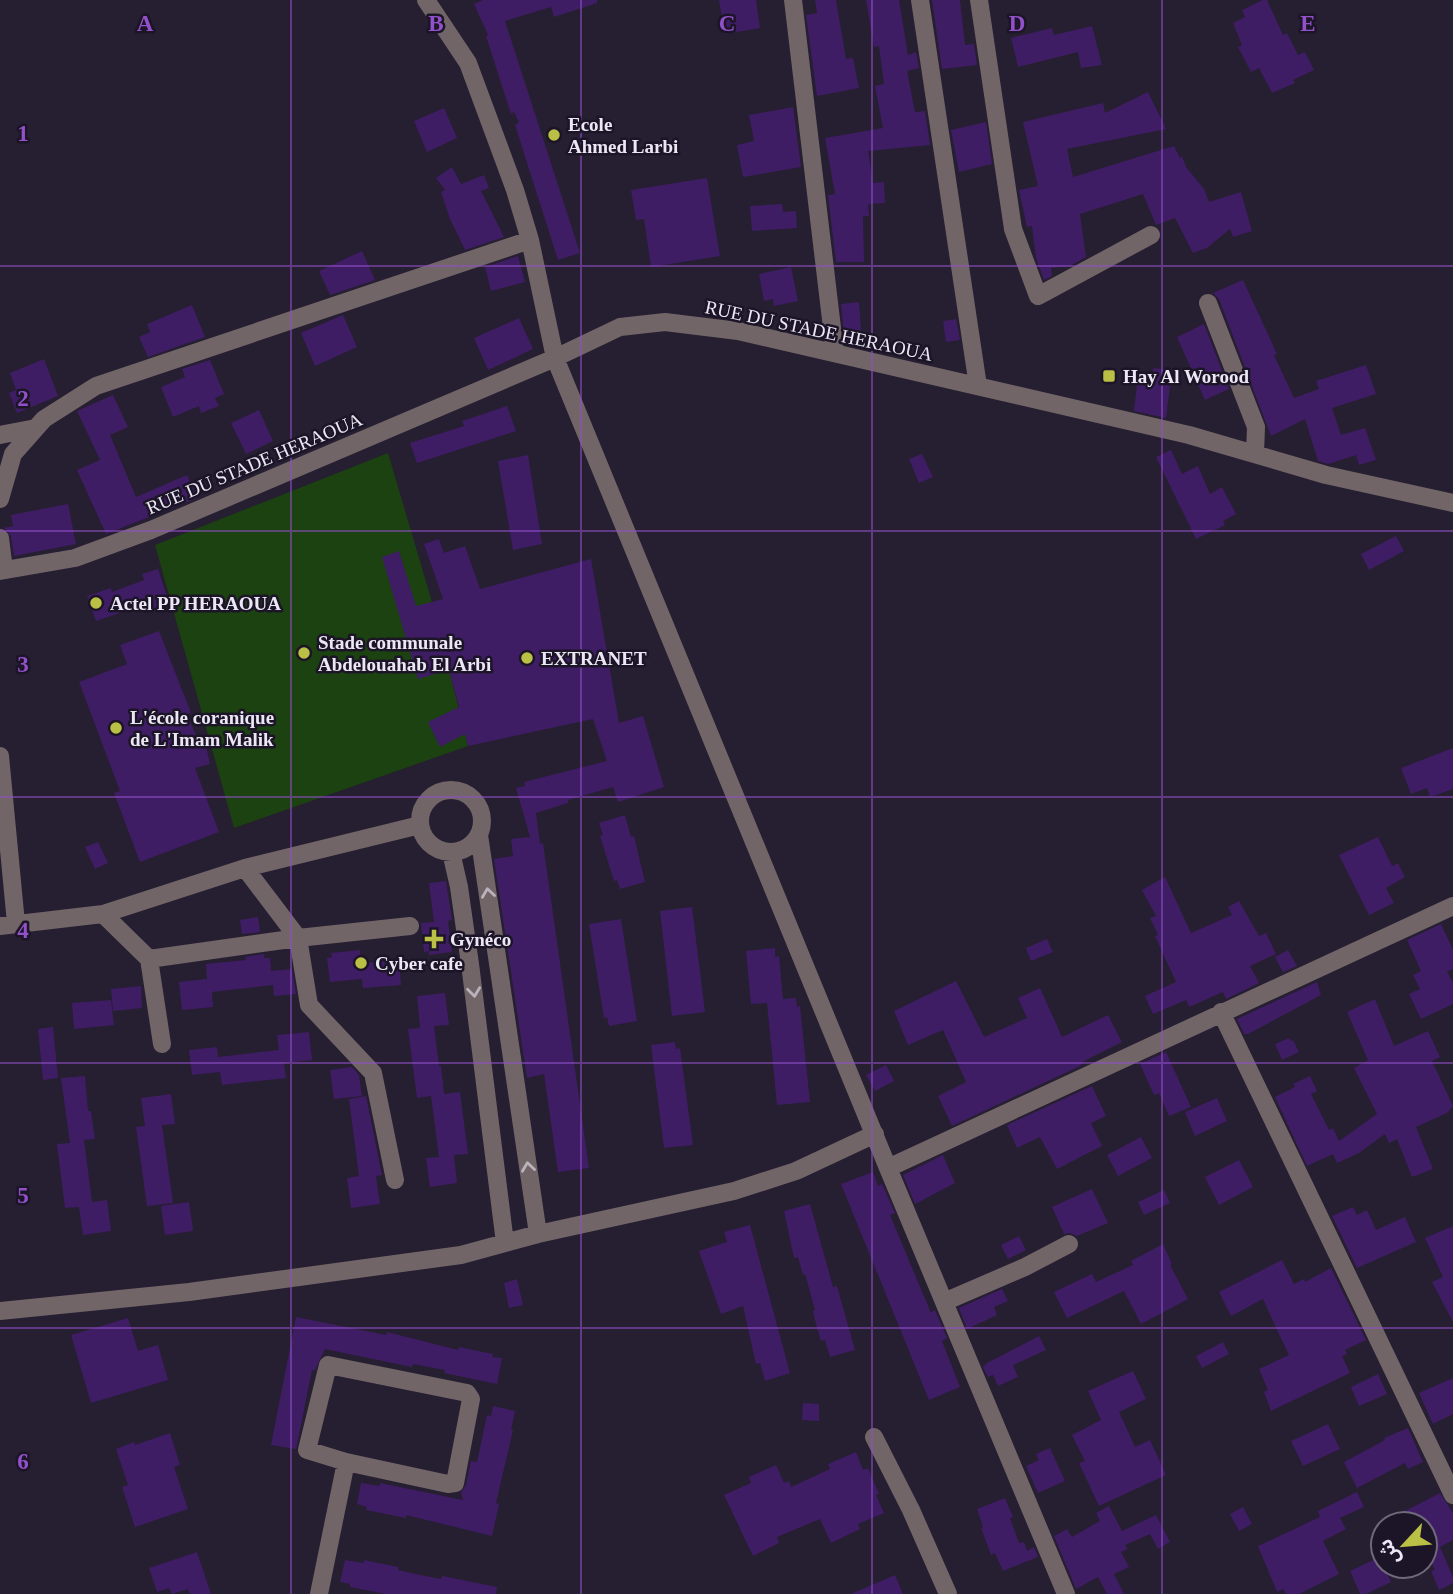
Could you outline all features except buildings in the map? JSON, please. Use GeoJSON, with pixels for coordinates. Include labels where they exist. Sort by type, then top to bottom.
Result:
{"type":"FeatureCollection","features":[{"type":"Feature","properties":{"kind":"street"},"geometry":{"type":"LineString","coordinates":[[426,0],[468,62],[515,190],[530,240],[555,358],[1066,1594]]}},
{"type":"Feature","properties":{"kind":"street"},"geometry":{"type":"LineString","coordinates":[[793,0],[835,354]]}},
{"type":"Feature","properties":{"kind":"street"},"geometry":{"type":"LineString","coordinates":[[920,0],[978,386]]}},
{"type":"Feature","properties":{"kind":"street"},"geometry":{"type":"LineString","coordinates":[[979,0],[1013,229],[1038,296],[1151,235]]}},
{"type":"Feature","properties":{"kind":"street"},"geometry":{"type":"LineString","coordinates":[[0,499],[13,454],[44,419],[96,386],[530,240]]}},
{"type":"Feature","properties":{"kind":"street"},"geometry":{"type":"LineString","coordinates":[[1208,303],[1256,427],[1255,453]]}},
{"type":"Feature","properties":{"kind":"street","name":"RUE DU STADE HERAOUA"},"geometry":{"type":"LineString","coordinates":[[2,570],[75,558],[151,530],[555,358],[620,327],[665,322],[738,331],[978,386],[1189,435],[1326,475],[1453,503]]}},
{"type":"Feature","properties":{"kind":"street"},"geometry":{"type":"LineString","coordinates":[[0,435],[36,428]]}},
{"type":"Feature","properties":{"kind":"street"},"geometry":{"type":"LineString","coordinates":[[0,538],[2,570]]}},
{"type":"Feature","properties":{"kind":"street"},"geometry":{"type":"LineString","coordinates":[[0,756],[8,924],[103,914],[245,868],[420,825]]}},
{"type":"Feature","properties":{"kind":"street"},"geometry":{"type":"LineString","coordinates":[[480,835],[468,848],[451,852],[434,847],[427,842],[420,825],[423,808],[434,795],[451,790],[460,791],[475,801],[482,817],[480,835],[538,1234]]}},
{"type":"Feature","properties":{"kind":"street"},"geometry":{"type":"LineString","coordinates":[[451,852],[470,964],[505,1243]]}},
{"type":"Feature","properties":{"kind":"street"},"geometry":{"type":"LineString","coordinates":[[245,868],[298,938],[309,1006],[373,1073],[395,1180]]}},
{"type":"Feature","properties":{"kind":"street"},"geometry":{"type":"LineString","coordinates":[[888,1168],[1221,1012],[1451,913]]}},
{"type":"Feature","properties":{"kind":"street"},"geometry":{"type":"LineString","coordinates":[[103,914],[149,959],[162,1044]]}},
{"type":"Feature","properties":{"kind":"street"},"geometry":{"type":"LineString","coordinates":[[149,959],[298,938],[410,926]]}},
{"type":"Feature","properties":{"kind":"street"},"geometry":{"type":"LineString","coordinates":[[1221,1012],[1453,1495]]}},
{"type":"Feature","properties":{"kind":"street"},"geometry":{"type":"LineString","coordinates":[[0,1311],[189,1292],[461,1255],[538,1234],[734,1191],[796,1171],[875,1134]]}},
{"type":"Feature","properties":{"kind":"street"},"geometry":{"type":"LineString","coordinates":[[944,1303],[1069,1244]]}},
{"type":"Feature","properties":{"kind":"street"},"geometry":{"type":"LineString","coordinates":[[328,1365],[467,1393],[471,1397],[453,1484],[345,1462],[309,1452],[306,1447],[328,1365]]}},
{"type":"Feature","properties":{"kind":"street"},"geometry":{"type":"LineString","coordinates":[[874,1437],[911,1510],[948,1594]]}},
{"type":"Feature","properties":{"kind":"street"},"geometry":{"type":"LineString","coordinates":[[319,1594],[345,1462]]}},
{"type":"Feature","properties":{"kind":"green space","name":"Stade communale Abdelouahab El Arbi"},"geometry":{"type":"Polygon","coordinates":[[[388,453],[432,602],[468,746],[234,828],[155,545],[388,453]]]}},
{"type":"Feature","properties":{"kind":"place","name":"Ecole Ahmed Larbi"},"geometry":{"type":"Point","coordinates":[554,135]}},
{"type":"Feature","properties":{"kind":"place","name":"Hay Al Worood"},"geometry":{"type":"Point","coordinates":[1109,376]}},
{"type":"Feature","properties":{"kind":"place","name":"Actel PP HERAOUA"},"geometry":{"type":"Point","coordinates":[96,603]}},
{"type":"Feature","properties":{"kind":"place","name":"Stade communale Abdelouahab El Arbi"},"geometry":{"type":"Point","coordinates":[304,653]}},
{"type":"Feature","properties":{"kind":"place","name":"EXTRANET"},"geometry":{"type":"Point","coordinates":[527,658]}},
{"type":"Feature","properties":{"kind":"place","name":"L'école coranique de L'Imam Malik"},"geometry":{"type":"Point","coordinates":[116,728]}},
{"type":"Feature","properties":{"kind":"place","name":"Gynéco"},"geometry":{"type":"Point","coordinates":[434,939]}},
{"type":"Feature","properties":{"kind":"place","name":"Cyber cafe"},"geometry":{"type":"Point","coordinates":[361,963]}}]}
